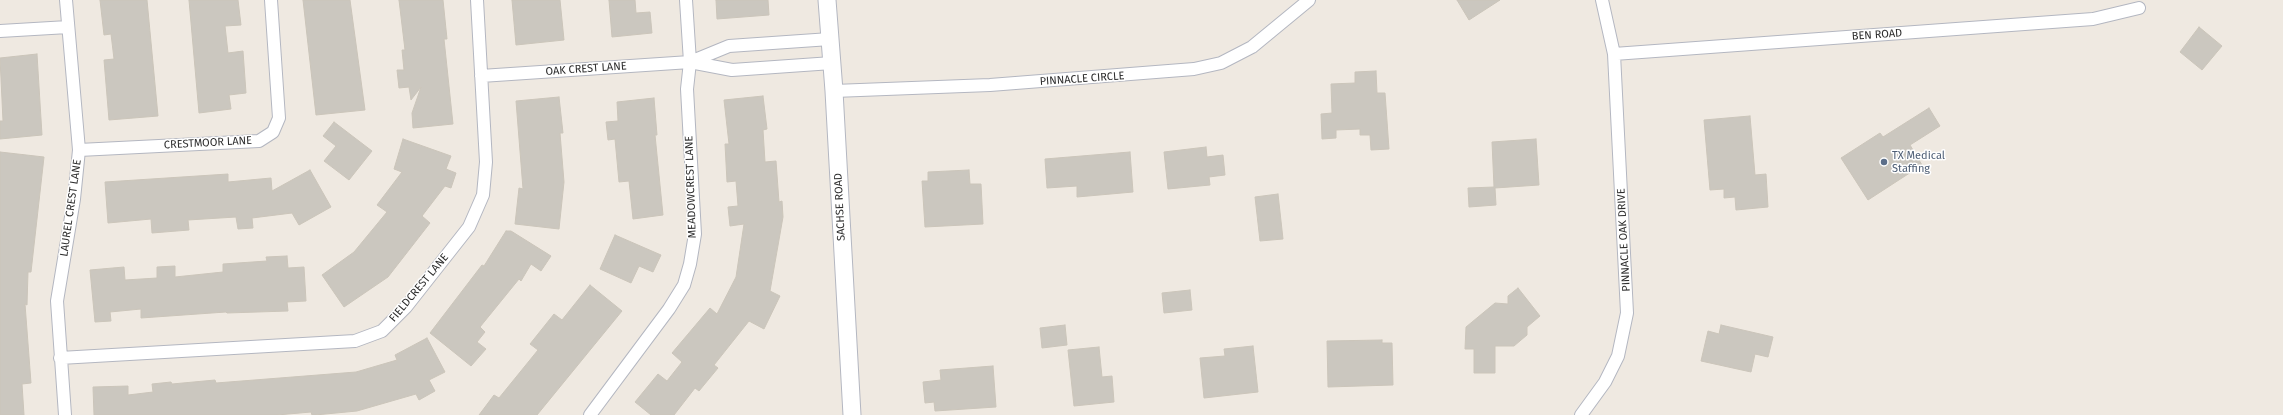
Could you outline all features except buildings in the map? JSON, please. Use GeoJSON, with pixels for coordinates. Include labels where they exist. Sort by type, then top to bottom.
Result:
{"type":"FeatureCollection","features":[{"type":"Feature","properties":{"kind":"main road","name":"SACHSE ROAD"},"geometry":{"type":"LineString","coordinates":[[827,0],[834,92],[852,415]]}},
{"type":"Feature","properties":{"kind":"street","name":"LAUREL CREST LANE"},"geometry":{"type":"LineString","coordinates":[[65,415],[57,301],[74,199],[79,150],[66,0]]}},
{"type":"Feature","properties":{"kind":"street","name":"CRESTMOOR LANE"},"geometry":{"type":"LineString","coordinates":[[79,150],[259,141],[273,132],[279,118],[271,0]]}},
{"type":"Feature","properties":{"kind":"street","name":"FIELDCREST LANE"},"geometry":{"type":"LineString","coordinates":[[60,358],[355,341],[382,331],[406,307],[469,227],[483,195],[486,162],[477,0]]}},
{"type":"Feature","properties":{"kind":"street","name":"MEADOWCREST LANE"},"geometry":{"type":"LineString","coordinates":[[590,415],[669,309],[684,285],[690,264],[695,234],[687,88],[690,62],[686,0]]}},
{"type":"Feature","properties":{"kind":"street","name":"PINNACLE CIRCLE"},"geometry":{"type":"LineString","coordinates":[[834,92],[990,85],[1194,69],[1221,63],[1252,47],[1309,0]]}},
{"type":"Feature","properties":{"kind":"street"},"geometry":{"type":"LineString","coordinates":[[1602,0],[1614,54]]}},
{"type":"Feature","properties":{"kind":"street","name":"BEN ROAD"},"geometry":{"type":"LineString","coordinates":[[1614,54],[2093,19],[2139,8]]}},
{"type":"Feature","properties":{"kind":"street"},"geometry":{"type":"LineString","coordinates":[[0,31],[68,27]]}},
{"type":"Feature","properties":{"kind":"street","name":"OAK CREST LANE"},"geometry":{"type":"LineString","coordinates":[[690,62],[729,46],[830,39]]}},
{"type":"Feature","properties":{"kind":"street","name":"PINNACLE OAK DRIVE"},"geometry":{"type":"LineString","coordinates":[[1581,415],[1605,382],[1618,356],[1628,313],[1614,54]]}},
{"type":"Feature","properties":{"kind":"street","name":"OAK CREST LANE"},"geometry":{"type":"LineString","coordinates":[[481,76],[690,62],[732,70],[832,63]]}},
{"type":"Feature","properties":{"kind":"place","name":"TX Medical Staffing"},"geometry":{"type":"Point","coordinates":[1884,162]}}]}
